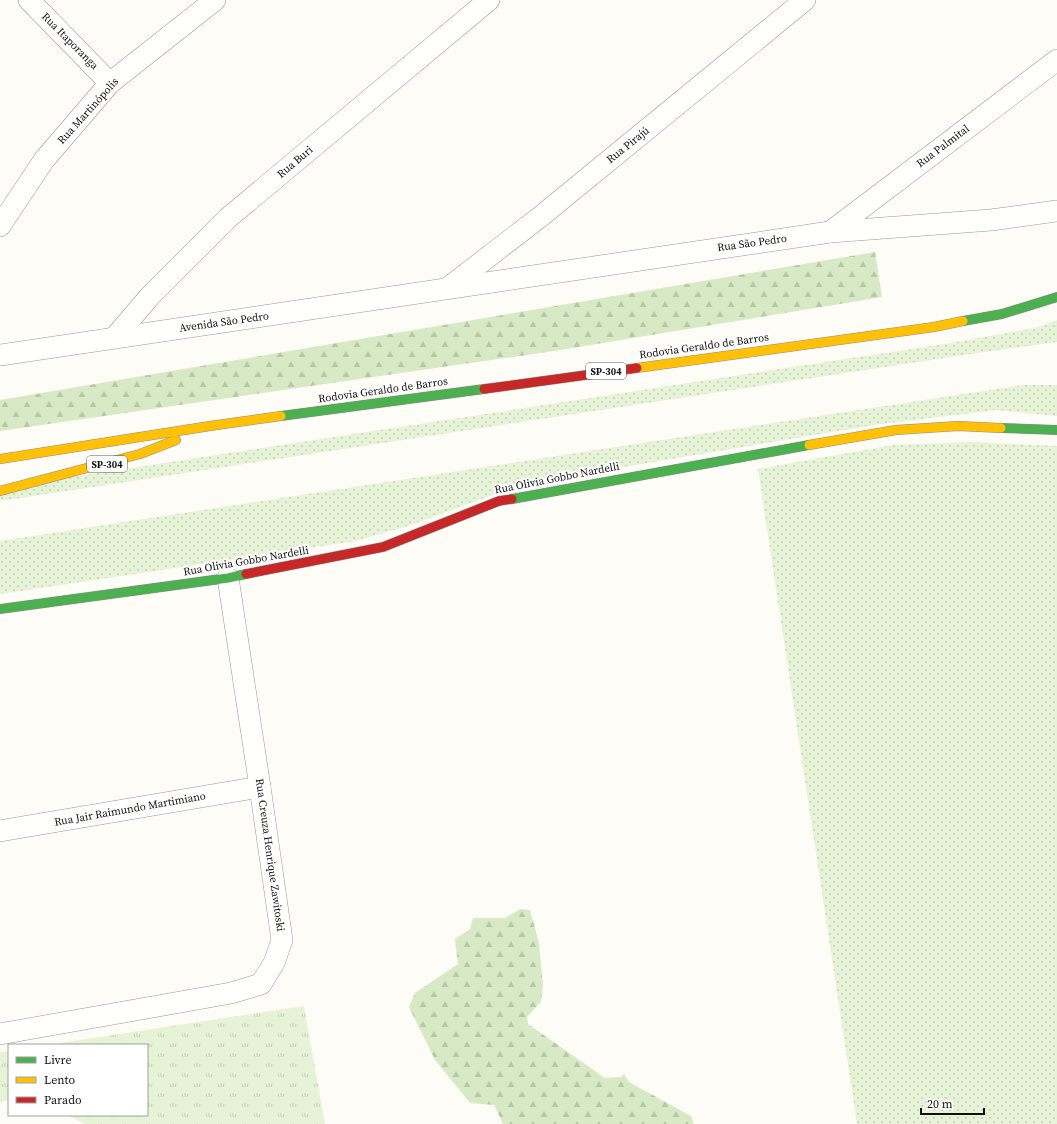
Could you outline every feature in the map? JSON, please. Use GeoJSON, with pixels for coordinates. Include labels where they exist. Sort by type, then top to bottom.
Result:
{"type":"FeatureCollection","features":[{"type":"Feature","properties":{"kind":"main road","name":"Rodovia Geraldo de Barros"},"geometry":{"type":"LineString","coordinates":[[0,459],[210,426],[934,327],[1002,314],[1057,298]]}},
{"type":"Feature","properties":{"kind":"main road","name":"Rodovia Geraldo de Barros"},"geometry":{"type":"LineString","coordinates":[[0,491],[140,454],[210,426]]}},
{"type":"Feature","properties":{"kind":"main road","name":"Rua Olivia Gobbo Nardelli"},"geometry":{"type":"LineString","coordinates":[[0,608],[228,578],[383,547],[499,501],[654,472],[896,430],[958,426],[1057,430]]}},
{"type":"Feature","properties":{"kind":"street","name":"Rua Itaporanga"},"geometry":{"type":"LineString","coordinates":[[29,0],[110,83]]}},
{"type":"Feature","properties":{"kind":"street","name":"Rua Martinópolis"},"geometry":{"type":"LineString","coordinates":[[0,226],[44,160],[110,83],[215,0]]}},
{"type":"Feature","properties":{"kind":"street","name":"Rua Buri"},"geometry":{"type":"LineString","coordinates":[[115,338],[150,296],[228,218],[489,0]]}},
{"type":"Feature","properties":{"kind":"street","name":"Rua Pirajú"},"geometry":{"type":"LineString","coordinates":[[449,288],[540,217],[801,1]]}},
{"type":"Feature","properties":{"kind":"street","name":"Rua Palmital"},"geometry":{"type":"LineString","coordinates":[[830,232],[1057,60]]}},
{"type":"Feature","properties":{"kind":"street","name":"Rua São Pedro"},"geometry":{"type":"LineString","coordinates":[[449,288],[830,232],[991,220],[1057,211]]}},
{"type":"Feature","properties":{"kind":"street","name":"Avenida São Pedro"},"geometry":{"type":"LineString","coordinates":[[0,355],[297,312],[449,288]]}},
{"type":"Feature","properties":{"kind":"street","name":"Rua Creuza Henrique Zawitoski"},"geometry":{"type":"LineString","coordinates":[[0,1034],[230,993],[261,984],[274,964],[282,940],[228,578]]}},
{"type":"Feature","properties":{"kind":"street","name":"Rua Jair Raimundo Martimiano"},"geometry":{"type":"LineString","coordinates":[[0,831],[260,788]]}},
{"type":"Feature","properties":{"kind":"green space"},"geometry":{"type":"Polygon","coordinates":[[[875,252],[882,297],[554,351],[0,431],[0,400],[875,252]]]}},
{"type":"Feature","properties":{"kind":"green space"},"geometry":{"type":"Polygon","coordinates":[[[1057,320],[1057,342],[0,501],[0,488],[951,343],[1035,328],[1057,320]]]}},
{"type":"Feature","properties":{"kind":"green space"},"geometry":{"type":"Polygon","coordinates":[[[1023,385],[1057,385],[1057,416],[996,410],[874,425],[522,484],[411,525],[356,541],[0,594],[0,541],[1023,385]]]}},
{"type":"Feature","properties":{"kind":"green space"},"geometry":{"type":"Polygon","coordinates":[[[972,442],[1057,446],[1057,1124],[857,1124],[758,469],[893,445],[972,442]]]}},
{"type":"Feature","properties":{"kind":"green space"},"geometry":{"type":"Polygon","coordinates":[[[520,909],[530,910],[539,943],[543,986],[541,1002],[527,1017],[528,1024],[605,1078],[621,1077],[624,1074],[629,1082],[691,1116],[694,1124],[503,1124],[494,1105],[470,1103],[435,1060],[409,1007],[415,993],[458,964],[455,939],[470,929],[473,918],[505,918],[520,909]]]}},
{"type":"Feature","properties":{"kind":"green space"},"geometry":{"type":"Polygon","coordinates":[[[304,1006],[325,1124],[85,1124],[69,1116],[148,1116],[148,1044],[54,1044],[304,1006]]]}},
{"type":"Feature","properties":{"kind":"green space"},"geometry":{"type":"Polygon","coordinates":[[[8,1051],[8,1100],[0,1102],[0,1052],[8,1051]]]}},
{"type":"Feature","properties":{"kind":"traffic: fast"},"geometry":{"type":"LineString","coordinates":[[963,321],[1002,314],[1057,297]]}},
{"type":"Feature","properties":{"kind":"traffic: fast"},"geometry":{"type":"LineString","coordinates":[[281,416],[484,389]]}},
{"type":"Feature","properties":{"kind":"traffic: fast"},"geometry":{"type":"LineString","coordinates":[[1001,428],[1057,430]]}},
{"type":"Feature","properties":{"kind":"traffic: fast"},"geometry":{"type":"LineString","coordinates":[[512,499],[809,445]]}},
{"type":"Feature","properties":{"kind":"traffic: fast"},"geometry":{"type":"LineString","coordinates":[[0,609],[228,578],[246,574]]}},
{"type":"Feature","properties":{"kind":"traffic: slow"},"geometry":{"type":"LineString","coordinates":[[637,368],[934,327],[963,321]]}},
{"type":"Feature","properties":{"kind":"traffic: slow"},"geometry":{"type":"LineString","coordinates":[[0,459],[281,416]]}},
{"type":"Feature","properties":{"kind":"traffic: slow"},"geometry":{"type":"LineString","coordinates":[[809,445],[896,430],[958,426],[1001,428]]}},
{"type":"Feature","properties":{"kind":"traffic: slow"},"geometry":{"type":"LineString","coordinates":[[0,491],[140,454],[176,440]]}},
{"type":"Feature","properties":{"kind":"traffic: jam"},"geometry":{"type":"LineString","coordinates":[[484,389],[637,368]]}},
{"type":"Feature","properties":{"kind":"traffic: jam"},"geometry":{"type":"LineString","coordinates":[[246,574],[383,547],[499,501],[512,499]]}}]}
